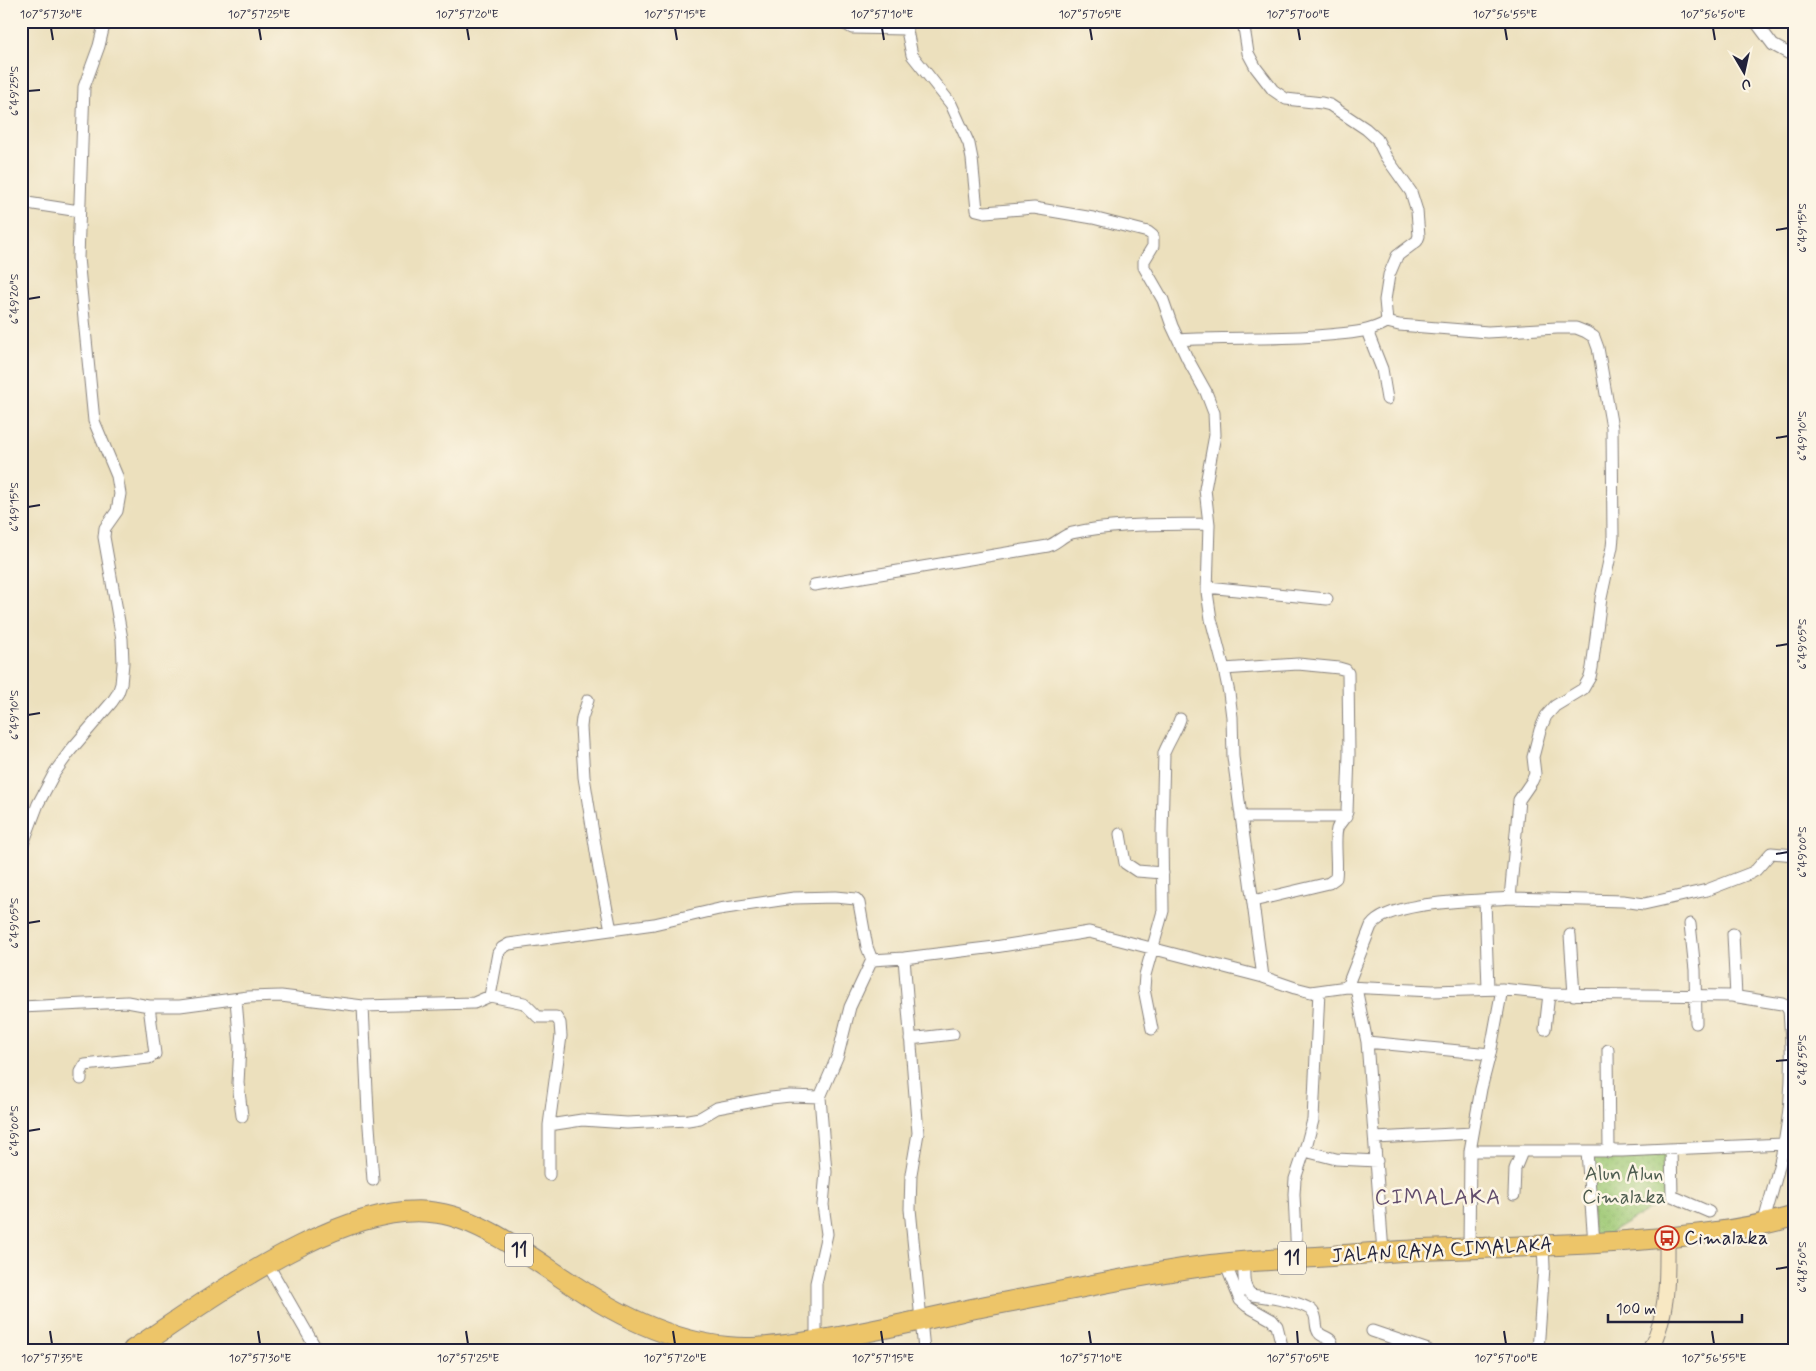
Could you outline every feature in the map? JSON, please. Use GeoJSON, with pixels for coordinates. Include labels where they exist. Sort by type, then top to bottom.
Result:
{"type":"FeatureCollection","features":[{"type":"Feature","properties":{"kind":"highway","name":"11"},"geometry":{"type":"LineString","coordinates":[[133,1350],[280,1255],[327,1234],[375,1217],[400,1212],[421,1211],[441,1213],[466,1221],[492,1234],[620,1314],[700,1344],[723,1348],[752,1348],[816,1341],[922,1321]]}},
{"type":"Feature","properties":{"kind":"highway","name":"11"},"geometry":{"type":"LineString","coordinates":[[1667,1238],[1763,1225],[1795,1216]]}},
{"type":"Feature","properties":{"kind":"highway","name":"JALAN RAYA CIMALAKA"},"geometry":{"type":"LineString","coordinates":[[922,1321],[966,1310],[1136,1276],[1234,1262],[1383,1252],[1543,1246],[1667,1238]]}},
{"type":"Feature","properties":{"kind":"street"},"geometry":{"type":"LineString","coordinates":[[21,849],[44,790],[55,772],[118,693],[121,684],[122,639],[104,537],[105,528],[117,511],[120,494],[117,476],[94,421],[78,258],[84,87],[99,46],[105,21]]}},
{"type":"Feature","properties":{"kind":"street"},"geometry":{"type":"LineString","coordinates":[[840,21],[852,28],[906,25],[912,56],[951,104],[964,130],[972,159],[976,210],[985,212],[1034,208],[1093,218],[1151,233],[1154,239],[1153,246],[1143,265],[1163,300],[1172,326],[1206,392],[1214,413],[1215,435],[1205,489],[1209,524],[1207,587],[1211,619],[1224,668],[1232,717],[1233,757],[1263,976]]}},
{"type":"Feature","properties":{"kind":"street"},"geometry":{"type":"LineString","coordinates":[[1243,21],[1248,53],[1256,68],[1273,90],[1286,99],[1322,102],[1330,105],[1366,129],[1377,139],[1386,157],[1411,192],[1417,211],[1419,236],[1417,241],[1397,256],[1388,275],[1387,322]]}},
{"type":"Feature","properties":{"kind":"street"},"geometry":{"type":"LineString","coordinates":[[1755,21],[1773,45],[1795,57]]}},
{"type":"Feature","properties":{"kind":"street"},"geometry":{"type":"LineString","coordinates":[[21,202],[79,211]]}},
{"type":"Feature","properties":{"kind":"street"},"geometry":{"type":"LineString","coordinates":[[1179,340],[1297,338],[1370,330],[1387,322],[1399,325],[1488,332],[1576,328],[1594,337],[1602,364],[1612,428],[1612,547],[1601,598],[1590,677],[1583,689],[1555,706],[1546,716],[1540,730],[1533,758],[1534,774],[1532,781],[1519,800],[1510,898]]}},
{"type":"Feature","properties":{"kind":"street"},"geometry":{"type":"LineString","coordinates":[[1370,330],[1370,336],[1382,369],[1387,399]]}},
{"type":"Feature","properties":{"kind":"street"},"geometry":{"type":"LineString","coordinates":[[814,585],[1048,546],[1070,534],[1110,527],[1209,524]]}},
{"type":"Feature","properties":{"kind":"street"},"geometry":{"type":"LineString","coordinates":[[1207,587],[1327,598]]}},
{"type":"Feature","properties":{"kind":"street"},"geometry":{"type":"LineString","coordinates":[[1224,668],[1298,664],[1339,668],[1348,672],[1349,754],[1346,817],[1338,826],[1336,832],[1337,865],[1335,880],[1253,900]]}},
{"type":"Feature","properties":{"kind":"street"},"geometry":{"type":"LineString","coordinates":[[588,700],[581,727],[584,777],[611,930]]}},
{"type":"Feature","properties":{"kind":"street"},"geometry":{"type":"LineString","coordinates":[[1152,1030],[1144,989],[1151,948],[1162,911],[1164,753],[1168,742],[1175,734],[1180,719]]}},
{"type":"Feature","properties":{"kind":"street"},"geometry":{"type":"LineString","coordinates":[[1241,818],[1346,817]]}},
{"type":"Feature","properties":{"kind":"street"},"geometry":{"type":"LineString","coordinates":[[1120,834],[1125,863],[1137,871],[1163,873]]}},
{"type":"Feature","properties":{"kind":"street"},"geometry":{"type":"LineString","coordinates":[[1383,1252],[1367,1042],[1352,988],[1371,926],[1378,918],[1426,904],[1510,898],[1650,903],[1708,890],[1751,874],[1771,853],[1795,855]]}},
{"type":"Feature","properties":{"kind":"street"},"geometry":{"type":"LineString","coordinates":[[490,996],[498,953],[509,944],[654,924],[719,910],[794,898],[853,898],[859,903],[867,947],[872,960],[850,1007],[838,1055],[820,1097],[826,1172],[823,1205],[827,1234],[816,1283],[816,1341]]}},
{"type":"Feature","properties":{"kind":"street"},"geometry":{"type":"LineString","coordinates":[[1485,900],[1488,990]]}},
{"type":"Feature","properties":{"kind":"street"},"geometry":{"type":"LineString","coordinates":[[1690,924],[1695,970],[1696,1023]]}},
{"type":"Feature","properties":{"kind":"street"},"geometry":{"type":"LineString","coordinates":[[872,960],[995,947],[1089,932],[1263,976],[1311,992],[1352,988],[1433,991],[1502,989],[1574,995],[1736,997],[1782,1004],[1789,1011],[1791,1073],[1784,1144],[1763,1225]]}},
{"type":"Feature","properties":{"kind":"street"},"geometry":{"type":"LineString","coordinates":[[1733,934],[1736,997]]}},
{"type":"Feature","properties":{"kind":"street"},"geometry":{"type":"LineString","coordinates":[[1570,935],[1574,995]]}},
{"type":"Feature","properties":{"kind":"street"},"geometry":{"type":"LineString","coordinates":[[904,958],[918,1133],[911,1180],[910,1209],[924,1350]]}},
{"type":"Feature","properties":{"kind":"street"},"geometry":{"type":"LineString","coordinates":[[1469,1249],[1470,1151],[1502,989]]}},
{"type":"Feature","properties":{"kind":"street"},"geometry":{"type":"LineString","coordinates":[[1297,1258],[1295,1179],[1313,1120],[1319,991]]}},
{"type":"Feature","properties":{"kind":"street"},"geometry":{"type":"LineString","coordinates":[[1546,1029],[1549,994]]}},
{"type":"Feature","properties":{"kind":"street"},"geometry":{"type":"LineString","coordinates":[[21,1007],[127,1002],[150,1006],[188,1005],[248,997],[280,996],[363,1006],[474,1002],[490,996],[524,1003],[538,1017],[556,1017],[559,1020],[561,1036],[549,1125],[549,1175]]}},
{"type":"Feature","properties":{"kind":"street"},"geometry":{"type":"LineString","coordinates":[[236,1000],[240,1046],[238,1083],[242,1116]]}},
{"type":"Feature","properties":{"kind":"street"},"geometry":{"type":"LineString","coordinates":[[81,1079],[81,1072],[85,1065],[149,1058],[155,1054],[150,1006]]}},
{"type":"Feature","properties":{"kind":"street"},"geometry":{"type":"LineString","coordinates":[[363,1006],[373,1180]]}},
{"type":"Feature","properties":{"kind":"street"},"geometry":{"type":"LineString","coordinates":[[910,1039],[953,1034]]}},
{"type":"Feature","properties":{"kind":"street"},"geometry":{"type":"LineString","coordinates":[[1367,1042],[1490,1054]]}},
{"type":"Feature","properties":{"kind":"street"},"geometry":{"type":"LineString","coordinates":[[1608,1050],[1609,1152]]}},
{"type":"Feature","properties":{"kind":"street"},"geometry":{"type":"LineString","coordinates":[[549,1125],[582,1120],[627,1123],[688,1120],[700,1118],[717,1108],[771,1098],[790,1096],[820,1097]]}},
{"type":"Feature","properties":{"kind":"street"},"geometry":{"type":"LineString","coordinates":[[1375,1138],[1473,1134]]}},
{"type":"Feature","properties":{"kind":"street"},"geometry":{"type":"LineString","coordinates":[[1470,1151],[1609,1152],[1784,1144]]}},
{"type":"Feature","properties":{"kind":"street"},"geometry":{"type":"LineString","coordinates":[[1671,1149],[1672,1196],[1709,1212]]}},
{"type":"Feature","properties":{"kind":"street"},"geometry":{"type":"LineString","coordinates":[[1305,1151],[1336,1159],[1377,1161]]}},
{"type":"Feature","properties":{"kind":"street"},"geometry":{"type":"LineString","coordinates":[[1514,1195],[1515,1169],[1522,1152]]}},
{"type":"Feature","properties":{"kind":"street"},"geometry":{"type":"LineString","coordinates":[[1587,1152],[1594,1243]]}},
{"type":"Feature","properties":{"kind":"street"},"geometry":{"type":"LineString","coordinates":[[1650,1350],[1657,1337],[1665,1307],[1667,1238]]}},
{"type":"Feature","properties":{"kind":"street"},"geometry":{"type":"LineString","coordinates":[[1538,1350],[1544,1267],[1543,1246]]}},
{"type":"Feature","properties":{"kind":"street"},"geometry":{"type":"LineString","coordinates":[[1234,1262],[1240,1300],[1272,1320],[1277,1326],[1283,1350]]}},
{"type":"Feature","properties":{"kind":"street"},"geometry":{"type":"LineString","coordinates":[[1234,1262],[1245,1287],[1252,1295],[1299,1304],[1311,1309],[1315,1315],[1317,1330],[1332,1340],[1331,1350]]}},
{"type":"Feature","properties":{"kind":"street"},"geometry":{"type":"LineString","coordinates":[[267,1263],[314,1345]]}},
{"type":"Feature","properties":{"kind":"street"},"geometry":{"type":"LineString","coordinates":[[1372,1331],[1428,1350]]}},
{"type":"Feature","properties":{"kind":"green space","name":"Alun Alun Cimalaka"},"geometry":{"type":"Polygon","coordinates":[[[1671,1149],[1672,1196],[1594,1243],[1587,1152],[1671,1149]]]}},
{"type":"Feature","properties":{"kind":"place","name":"Cimalaka"},"geometry":{"type":"Point","coordinates":[1667,1238]}},
{"type":"Feature","properties":{"kind":"district","name":"CIMALAKA"},"geometry":{"type":"Point","coordinates":[1438,1198]}}]}
